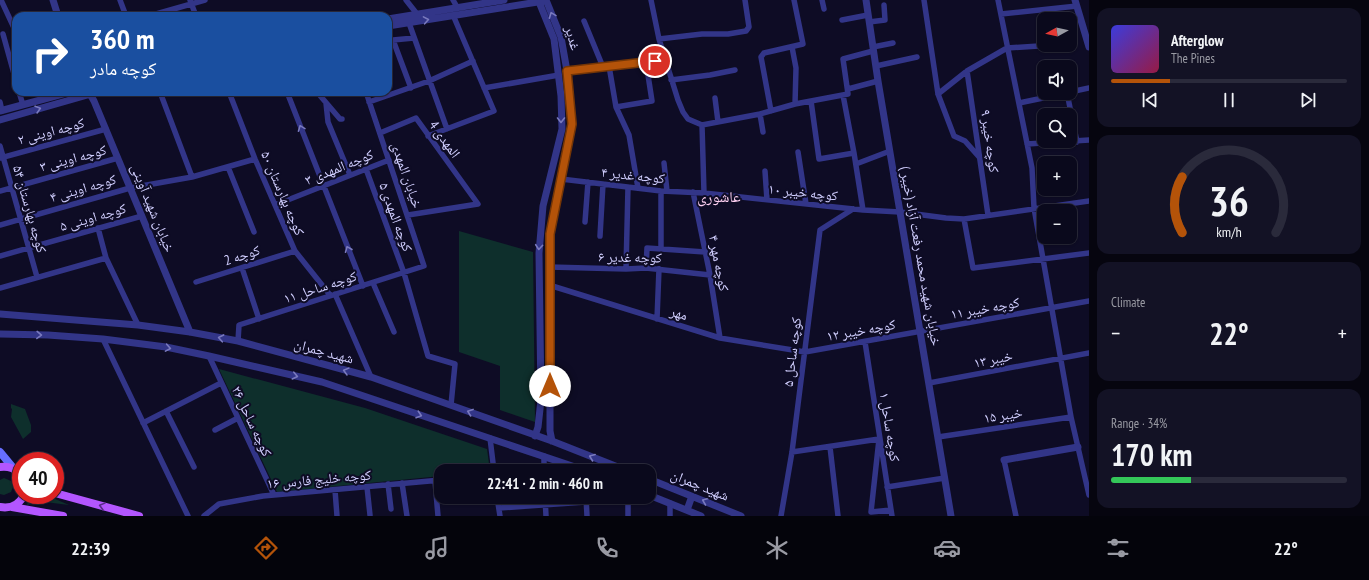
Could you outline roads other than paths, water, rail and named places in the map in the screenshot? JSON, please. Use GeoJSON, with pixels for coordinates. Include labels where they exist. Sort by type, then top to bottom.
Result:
{"type":"FeatureCollection","features":[{"type":"Feature","properties":{"kind":"main road"},"geometry":{"type":"LineString","coordinates":[[0,452],[12,467]]}},
{"type":"Feature","properties":{"kind":"main road"},"geometry":{"type":"LineString","coordinates":[[0,467],[12,468]]}},
{"type":"Feature","properties":{"kind":"main road"},"geometry":{"type":"LineString","coordinates":[[64,495],[139,516]]}},
{"type":"Feature","properties":{"kind":"main road"},"geometry":{"type":"LineString","coordinates":[[4,509],[16,504]]}},
{"type":"Feature","properties":{"kind":"main road"},"geometry":{"type":"LineString","coordinates":[[4,509],[63,516]]}},
{"type":"Feature","properties":{"kind":"street"},"geometry":{"type":"LineString","coordinates":[[1,0],[12,22]]}},
{"type":"Feature","properties":{"kind":"street"},"geometry":{"type":"LineString","coordinates":[[52,0],[56,12]]}},
{"type":"Feature","properties":{"kind":"street"},"geometry":{"type":"LineString","coordinates":[[120,0],[124,12]]}},
{"type":"Feature","properties":{"kind":"street"},"geometry":{"type":"LineString","coordinates":[[164,12],[191,2],[205,0]]}},
{"type":"Feature","properties":{"kind":"street"},"geometry":{"type":"LineString","coordinates":[[406,0],[417,14]]}},
{"type":"Feature","properties":{"kind":"street"},"geometry":{"type":"LineString","coordinates":[[453,0],[457,7]]}},
{"type":"Feature","properties":{"kind":"street"},"geometry":{"type":"LineString","coordinates":[[392,18],[504,0]]}},
{"type":"Feature","properties":{"kind":"street"},"geometry":{"type":"LineString","coordinates":[[392,25],[550,0]]}},
{"type":"Feature","properties":{"kind":"street"},"geometry":{"type":"LineString","coordinates":[[651,0],[664,59],[683,112],[687,118],[702,125],[760,114],[795,104],[848,94],[843,59],[893,43]]}},
{"type":"Feature","properties":{"kind":"street"},"geometry":{"type":"LineString","coordinates":[[659,39],[702,34],[728,34],[746,31],[749,27],[745,0]]}},
{"type":"Feature","properties":{"kind":"street"},"geometry":{"type":"LineString","coordinates":[[771,111],[761,57],[764,53],[802,45],[804,43],[794,0]]}},
{"type":"Feature","properties":{"kind":"street"},"geometry":{"type":"LineString","coordinates":[[822,0],[824,9]]}},
{"type":"Feature","properties":{"kind":"street","name":"( خیبر) خیابان شهید محمد رفعت آزاد"},"geometry":{"type":"LineString","coordinates":[[866,0],[878,81],[951,516]]}},
{"type":"Feature","properties":{"kind":"street"},"geometry":{"type":"LineString","coordinates":[[924,0],[938,94],[954,136],[965,141],[980,158]]}},
{"type":"Feature","properties":{"kind":"street"},"geometry":{"type":"LineString","coordinates":[[998,0],[1032,168],[1034,208],[1053,308],[1071,417],[1078,447],[1086,468],[1089,495]]}},
{"type":"Feature","properties":{"kind":"street","name":"غدیر"},"geometry":{"type":"LineString","coordinates":[[543,1],[557,38],[567,71],[572,124],[550,234],[550,418],[552,441]]}},
{"type":"Feature","properties":{"kind":"street"},"geometry":{"type":"LineString","coordinates":[[191,2],[195,12]]}},
{"type":"Feature","properties":{"kind":"street"},"geometry":{"type":"LineString","coordinates":[[1000,14],[1076,3],[1089,47]]}},
{"type":"Feature","properties":{"kind":"street"},"geometry":{"type":"LineString","coordinates":[[842,20],[869,18],[885,20],[884,6]]}},
{"type":"Feature","properties":{"kind":"street"},"geometry":{"type":"LineString","coordinates":[[428,136],[494,111],[453,15]]}},
{"type":"Feature","properties":{"kind":"street"},"geometry":{"type":"LineString","coordinates":[[584,21],[606,66],[616,107],[629,135],[638,188]]}},
{"type":"Feature","properties":{"kind":"street"},"geometry":{"type":"LineString","coordinates":[[409,23],[447,129]]}},
{"type":"Feature","properties":{"kind":"street"},"geometry":{"type":"LineString","coordinates":[[12,31],[1,34],[12,68]]}},
{"type":"Feature","properties":{"kind":"street"},"geometry":{"type":"LineString","coordinates":[[411,88],[393,40],[414,38]]}},
{"type":"Feature","properties":{"kind":"street","name":"غدیر"},"geometry":{"type":"LineString","coordinates":[[535,436],[538,427],[541,400],[539,253],[543,206],[562,129],[557,38]]}},
{"type":"Feature","properties":{"kind":"street"},"geometry":{"type":"LineString","coordinates":[[938,94],[967,71],[1007,48],[1037,46]]}},
{"type":"Feature","properties":{"kind":"street"},"geometry":{"type":"LineString","coordinates":[[792,47],[796,68],[795,104]]}},
{"type":"Feature","properties":{"kind":"street"},"geometry":{"type":"LineString","coordinates":[[876,66],[917,57]]}},
{"type":"Feature","properties":{"kind":"street"},"geometry":{"type":"LineString","coordinates":[[567,71],[664,59]]}},
{"type":"Feature","properties":{"kind":"street"},"geometry":{"type":"LineString","coordinates":[[392,94],[429,81],[473,62]]}},
{"type":"Feature","properties":{"kind":"street"},"geometry":{"type":"LineString","coordinates":[[616,107],[652,101],[646,62]]}},
{"type":"Feature","properties":{"kind":"street"},"geometry":{"type":"LineString","coordinates":[[671,80],[736,70]]}},
{"type":"Feature","properties":{"kind":"street","name":"کوچه خیبر ۹"},"geometry":{"type":"LineString","coordinates":[[967,71],[988,215]]}},
{"type":"Feature","properties":{"kind":"street"},"geometry":{"type":"LineString","coordinates":[[484,88],[559,75]]}},
{"type":"Feature","properties":{"kind":"street"},"geometry":{"type":"LineString","coordinates":[[848,89],[878,81]]}},
{"type":"Feature","properties":{"kind":"street"},"geometry":{"type":"LineString","coordinates":[[1077,91],[1089,88]]}},
{"type":"Feature","properties":{"kind":"street"},"geometry":{"type":"LineString","coordinates":[[843,95],[863,210]]}},
{"type":"Feature","properties":{"kind":"street"},"geometry":{"type":"LineString","coordinates":[[20,96],[23,105]]}},
{"type":"Feature","properties":{"kind":"street"},"geometry":{"type":"LineString","coordinates":[[0,102],[1,111],[48,96]]}},
{"type":"Feature","properties":{"kind":"street"},"geometry":{"type":"LineString","coordinates":[[0,120],[83,96]]}},
{"type":"Feature","properties":{"kind":"street","name":"خیابان شهید آوینی"},"geometry":{"type":"LineString","coordinates":[[94,96],[106,129],[190,332]]}},
{"type":"Feature","properties":{"kind":"street"},"geometry":{"type":"LineString","coordinates":[[162,96],[192,177]]}},
{"type":"Feature","properties":{"kind":"street","name":"کوچه بهارستان ۵۰"},"geometry":{"type":"LineString","coordinates":[[231,96],[255,159],[294,251],[332,295],[371,377]]}},
{"type":"Feature","properties":{"kind":"street"},"geometry":{"type":"LineString","coordinates":[[289,96],[363,286]]}},
{"type":"Feature","properties":{"kind":"street"},"geometry":{"type":"LineString","coordinates":[[320,96],[340,119],[342,119]]}},
{"type":"Feature","properties":{"kind":"street","name":"خیابان المهدی"},"geometry":{"type":"LineString","coordinates":[[367,96],[424,266]]}},
{"type":"Feature","properties":{"kind":"street"},"geometry":{"type":"LineString","coordinates":[[369,102],[387,96]]}},
{"type":"Feature","properties":{"kind":"street"},"geometry":{"type":"LineString","coordinates":[[715,98],[718,122]]}},
{"type":"Feature","properties":{"kind":"street"},"geometry":{"type":"LineString","coordinates":[[1019,103],[1037,99]]}},
{"type":"Feature","properties":{"kind":"street"},"geometry":{"type":"LineString","coordinates":[[811,101],[819,159],[854,153]]}},
{"type":"Feature","properties":{"kind":"street"},"geometry":{"type":"LineString","coordinates":[[326,103],[328,122],[350,175]]}},
{"type":"Feature","properties":{"kind":"street"},"geometry":{"type":"LineString","coordinates":[[760,114],[763,132]]}},
{"type":"Feature","properties":{"kind":"street","name":"المهدی 4"},"geometry":{"type":"LineString","coordinates":[[380,133],[416,118],[478,204],[408,215]]}},
{"type":"Feature","properties":{"kind":"street"},"geometry":{"type":"LineString","coordinates":[[702,125],[704,193]]}},
{"type":"Feature","properties":{"kind":"street","name":"کوچه اوینی ۲"},"geometry":{"type":"LineString","coordinates":[[2,157],[106,129]]}},
{"type":"Feature","properties":{"kind":"street"},"geometry":{"type":"LineString","coordinates":[[1077,142],[1089,140]]}},
{"type":"Feature","properties":{"kind":"street"},"geometry":{"type":"LineString","coordinates":[[1027,144],[1037,144]]}},
{"type":"Feature","properties":{"kind":"street","name":"کوچه بهارستان ۵۴"},"geometry":{"type":"LineString","coordinates":[[0,146],[37,277]]}},
{"type":"Feature","properties":{"kind":"street"},"geometry":{"type":"LineString","coordinates":[[856,164],[890,151]]}},
{"type":"Feature","properties":{"kind":"street"},"geometry":{"type":"LineString","coordinates":[[798,152],[806,204]]}},
{"type":"Feature","properties":{"kind":"street","name":"کوچه اوینی ۳"},"geometry":{"type":"LineString","coordinates":[[0,191],[118,158]]}},
{"type":"Feature","properties":{"kind":"street","name":"کوچه اوینی ۴"},"geometry":{"type":"LineString","coordinates":[[0,225],[20,218],[130,188],[192,177],[255,159]]}},
{"type":"Feature","properties":{"kind":"street","name":"کوچه المهدی ۳"},"geometry":{"type":"LineString","coordinates":[[275,205],[389,160]]}},
{"type":"Feature","properties":{"kind":"street"},"geometry":{"type":"LineString","coordinates":[[660,249],[664,191],[664,163]]}},
{"type":"Feature","properties":{"kind":"street"},"geometry":{"type":"LineString","coordinates":[[228,167],[254,232]]}},
{"type":"Feature","properties":{"kind":"street","name":"کوچه المهدی ۵"},"geometry":{"type":"LineString","coordinates":[[366,169],[404,273],[428,356],[455,364],[451,405]]}},
{"type":"Feature","properties":{"kind":"street"},"geometry":{"type":"LineString","coordinates":[[765,171],[767,200]]}},
{"type":"Feature","properties":{"kind":"street","name":"کوچه غدیر ۴"},"geometry":{"type":"LineString","coordinates":[[561,179],[664,191],[704,193]]}},
{"type":"Feature","properties":{"kind":"street"},"geometry":{"type":"LineString","coordinates":[[585,222],[588,182]]}},
{"type":"Feature","properties":{"kind":"street"},"geometry":{"type":"LineString","coordinates":[[600,236],[603,184]]}},
{"type":"Feature","properties":{"kind":"street"},"geometry":{"type":"LineString","coordinates":[[626,269],[628,187]]}},
{"type":"Feature","properties":{"kind":"street","name":"کوچه مهر ۴"},"geometry":{"type":"LineString","coordinates":[[693,192],[710,275],[720,338]]}},
{"type":"Feature","properties":{"kind":"street","name":"کوچه خیبر ۱۰"},"geometry":{"type":"LineString","coordinates":[[704,193],[863,210],[900,212]]}},
{"type":"Feature","properties":{"kind":"street"},"geometry":{"type":"LineString","coordinates":[[900,212],[964,219],[1089,200]]}},
{"type":"Feature","properties":{"kind":"street","name":"کوچه ساحل ۵"},"geometry":{"type":"LineString","coordinates":[[781,516],[792,452],[820,230],[853,209]]}},
{"type":"Feature","properties":{"kind":"street","name":"کوچه اوینی ۵"},"geometry":{"type":"LineString","coordinates":[[0,256],[142,216]]}},
{"type":"Feature","properties":{"kind":"street"},"geometry":{"type":"LineString","coordinates":[[964,219],[973,268],[1089,253]]}},
{"type":"Feature","properties":{"kind":"street"},"geometry":{"type":"LineString","coordinates":[[98,228],[106,258],[138,325]]}},
{"type":"Feature","properties":{"kind":"street"},"geometry":{"type":"LineString","coordinates":[[646,268],[647,248],[705,252]]}},
{"type":"Feature","properties":{"kind":"street","name":"کوچه 2"},"geometry":{"type":"LineString","coordinates":[[196,282],[294,251]]}},
{"type":"Feature","properties":{"kind":"street"},"geometry":{"type":"LineString","coordinates":[[0,288],[106,258]]}},
{"type":"Feature","properties":{"kind":"street","name":"کوچه ساحل ۱۱"},"geometry":{"type":"LineString","coordinates":[[238,341],[239,325],[259,320],[424,266]]}},
{"type":"Feature","properties":{"kind":"street","name":"کوچه غدیر ۶"},"geometry":{"type":"LineString","coordinates":[[549,267],[626,269],[646,268],[710,275]]}},
{"type":"Feature","properties":{"kind":"street"},"geometry":{"type":"LineString","coordinates":[[242,268],[259,320]]}},
{"type":"Feature","properties":{"kind":"street"},"geometry":{"type":"LineString","coordinates":[[657,319],[659,269]]}},
{"type":"Feature","properties":{"kind":"street"},"geometry":{"type":"LineString","coordinates":[[373,283],[394,332]]}},
{"type":"Feature","properties":{"kind":"street","name":"مهر"},"geometry":{"type":"LineString","coordinates":[[549,285],[720,338],[805,352]]}},
{"type":"Feature","properties":{"kind":"street","name":"کوچه خیبر ۱۱"},"geometry":{"type":"LineString","coordinates":[[921,331],[1089,301]]}},
{"type":"Feature","properties":{"kind":"street","name":"شهید چمران"},"geometry":{"type":"LineString","coordinates":[[0,314],[138,325],[190,332],[238,341],[371,377],[552,441],[610,464]]}},
{"type":"Feature","properties":{"kind":"street","name":"کوچه خیبر ۱۲"},"geometry":{"type":"LineString","coordinates":[[805,352],[921,331]]}},
{"type":"Feature","properties":{"kind":"street"},"geometry":{"type":"LineString","coordinates":[[0,334],[48,335],[103,339],[166,347],[209,356],[322,382],[566,464]]}},
{"type":"Feature","properties":{"kind":"street"},"geometry":{"type":"LineString","coordinates":[[103,339],[188,516]]}},
{"type":"Feature","properties":{"kind":"street","name":"کوچه ساحل ۱"},"geometry":{"type":"LineString","coordinates":[[865,342],[891,513]]}},
{"type":"Feature","properties":{"kind":"street","name":"خیبر ۱۳"},"geometry":{"type":"LineString","coordinates":[[929,383],[1089,353]]}},
{"type":"Feature","properties":{"kind":"street","name":"کوچه ساحل ۲۶"},"geometry":{"type":"LineString","coordinates":[[209,356],[274,495]]}},
{"type":"Feature","properties":{"kind":"street"},"geometry":{"type":"LineString","coordinates":[[143,423],[221,383]]}},
{"type":"Feature","properties":{"kind":"street"},"geometry":{"type":"LineString","coordinates":[[166,411],[194,467]]}},
{"type":"Feature","properties":{"kind":"street"},"geometry":{"type":"LineString","coordinates":[[539,417],[544,420],[550,418]]}},
{"type":"Feature","properties":{"kind":"street","name":"خیبر ۱۵"},"geometry":{"type":"LineString","coordinates":[[938,437],[1071,417]]}},
{"type":"Feature","properties":{"kind":"street"},"geometry":{"type":"LineString","coordinates":[[215,430],[238,418]]}},
{"type":"Feature","properties":{"kind":"street"},"geometry":{"type":"LineString","coordinates":[[490,438],[493,464]]}},
{"type":"Feature","properties":{"kind":"street"},"geometry":{"type":"LineString","coordinates":[[792,452],[879,439],[871,512],[891,513]]}},
{"type":"Feature","properties":{"kind":"street"},"geometry":{"type":"LineString","coordinates":[[830,447],[838,516]]}},
{"type":"Feature","properties":{"kind":"street"},"geometry":{"type":"LineString","coordinates":[[1016,516],[1004,460],[1078,447]]}},
{"type":"Feature","properties":{"kind":"street"},"geometry":{"type":"LineString","coordinates":[[544,456],[544,464]]}},
{"type":"Feature","properties":{"kind":"street"},"geometry":{"type":"LineString","coordinates":[[887,487],[945,478]]}},
{"type":"Feature","properties":{"kind":"street","name":"کوچه خلیج فارس ۱۶"},"geometry":{"type":"LineString","coordinates":[[204,516],[219,504],[274,495],[434,480]]}},
{"type":"Feature","properties":{"kind":"street","name":"شهید چمران"},"geometry":{"type":"LineString","coordinates":[[656,482],[741,516]]}},
{"type":"Feature","properties":{"kind":"street"},"geometry":{"type":"LineString","coordinates":[[402,483],[407,516]]}},
{"type":"Feature","properties":{"kind":"street"},"geometry":{"type":"LineString","coordinates":[[388,484],[391,509]]}},
{"type":"Feature","properties":{"kind":"street"},"geometry":{"type":"LineString","coordinates":[[367,487],[370,515]]}},
{"type":"Feature","properties":{"kind":"street"},"geometry":{"type":"LineString","coordinates":[[334,490],[337,516]]}},
{"type":"Feature","properties":{"kind":"street"},"geometry":{"type":"LineString","coordinates":[[686,510],[692,496]]}},
{"type":"Feature","properties":{"kind":"street","name":"شهید چمران"},"geometry":{"type":"LineString","coordinates":[[656,498],[701,516]]}},
{"type":"Feature","properties":{"kind":"street"},"geometry":{"type":"LineString","coordinates":[[670,503],[670,516]]}},
{"type":"Feature","properties":{"kind":"street"},"geometry":{"type":"LineString","coordinates":[[438,504],[438,516]]}},
{"type":"Feature","properties":{"kind":"street"},"geometry":{"type":"LineString","coordinates":[[498,504],[500,516]]}},
{"type":"Feature","properties":{"kind":"street"},"geometry":{"type":"LineString","coordinates":[[499,508],[545,504],[546,516]]}},
{"type":"Feature","properties":{"kind":"street"},"geometry":{"type":"LineString","coordinates":[[586,504],[587,516]]}},
{"type":"Feature","properties":{"kind":"street"},"geometry":{"type":"LineString","coordinates":[[628,504],[628,516]]}},
{"type":"Feature","properties":{"kind":"district","name":"عاشوری"},"geometry":{"type":"Point","coordinates":[719,197]}}]}
